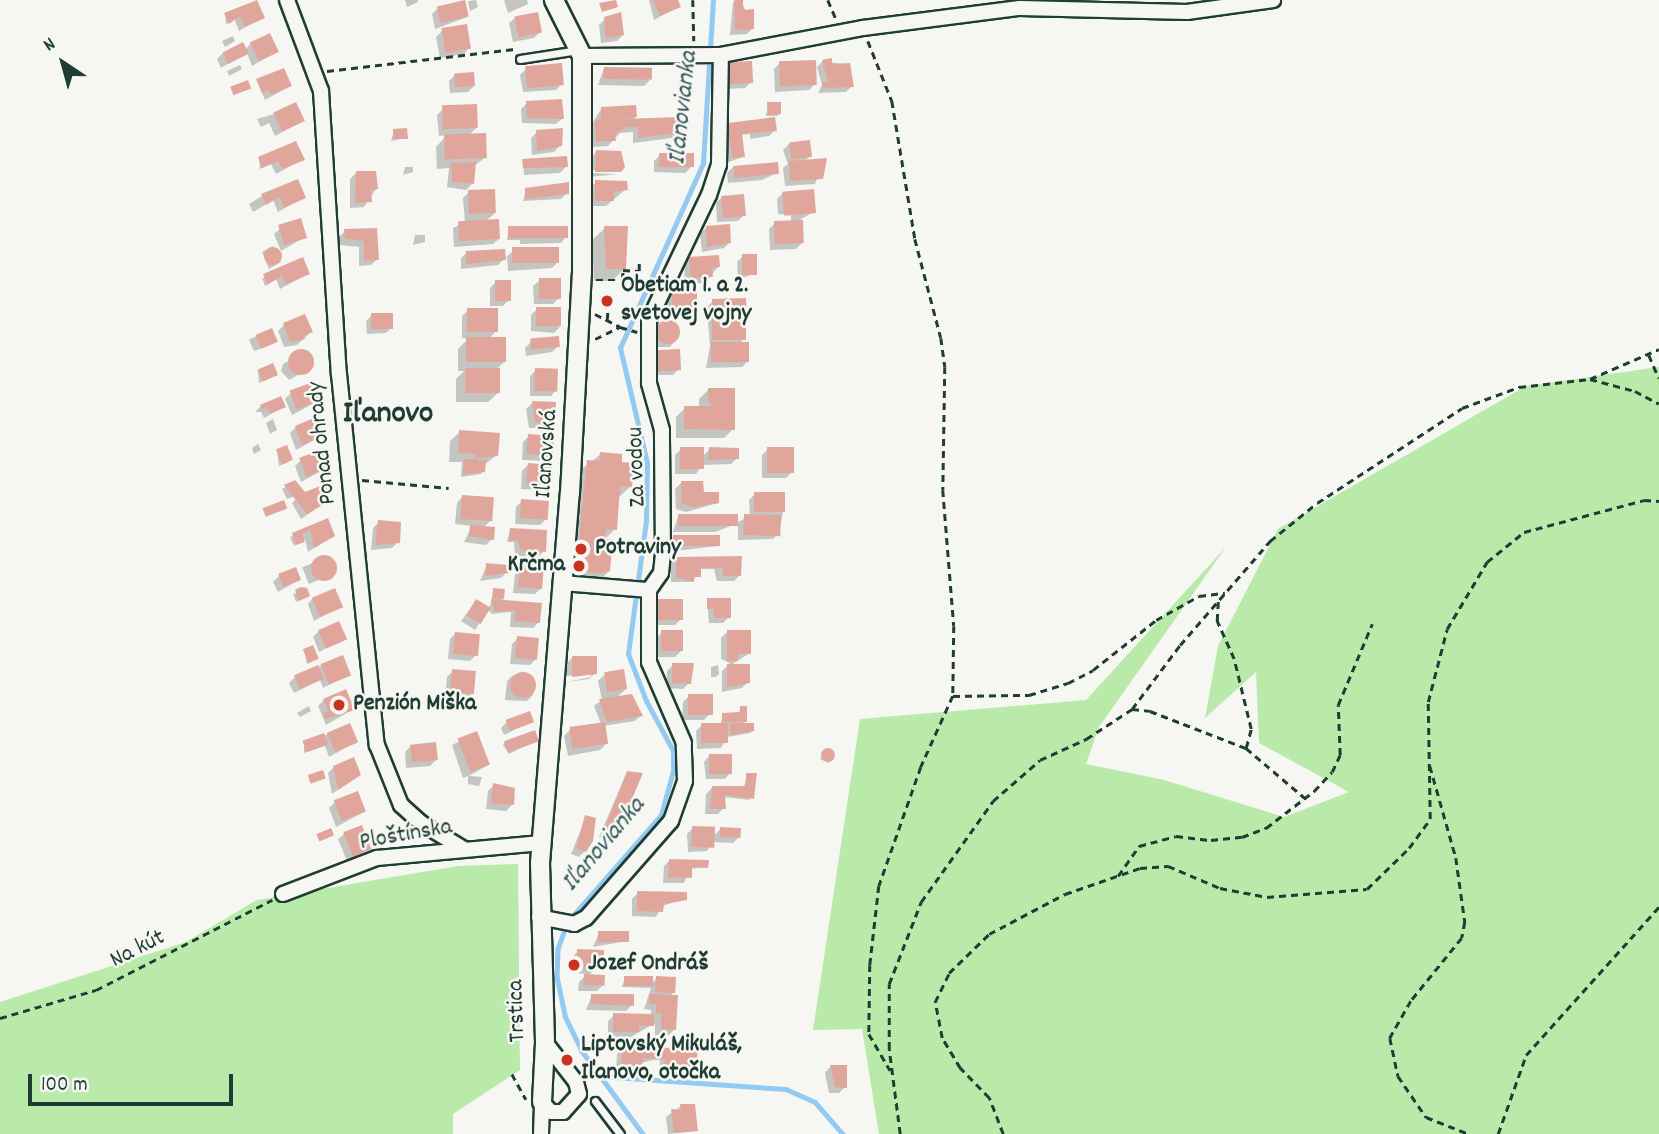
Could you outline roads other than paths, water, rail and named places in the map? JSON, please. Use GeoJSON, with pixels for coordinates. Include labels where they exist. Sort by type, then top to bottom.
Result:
{"type":"FeatureCollection","features":[{"type":"Feature","properties":{"kind":"street","name":"Ponad ohrady"},"geometry":{"type":"LineString","coordinates":[[287,0],[321,91],[339,374],[377,745],[401,805],[421,823],[464,849]]}},
{"type":"Feature","properties":{"kind":"street","name":"Iľanovská"},"geometry":{"type":"LineString","coordinates":[[539,917],[541,843],[563,583],[581,307],[580,52],[554,0]]}},
{"type":"Feature","properties":{"kind":"street"},"geometry":{"type":"LineString","coordinates":[[580,52],[708,55],[863,28],[1020,8],[1187,12],[1273,0]]}},
{"type":"Feature","properties":{"kind":"street","name":"Za vodou"},"geometry":{"type":"LineString","coordinates":[[539,917],[567,923],[586,918],[664,830],[685,781],[684,743],[649,662],[641,589],[661,573],[663,513],[662,430],[649,383],[649,320],[709,195],[719,165],[708,55]]}},
{"type":"Feature","properties":{"kind":"street"},"geometry":{"type":"LineString","coordinates":[[563,583],[641,589]]}},
{"type":"Feature","properties":{"kind":"street","name":"Ploštínska"},"geometry":{"type":"LineString","coordinates":[[283,894],[377,858],[541,843]]}},
{"type":"Feature","properties":{"kind":"street","name":"Trstica"},"geometry":{"type":"LineString","coordinates":[[539,917],[545,1042],[542,1102]]}},
{"type":"Feature","properties":{"kind":"street"},"geometry":{"type":"LineString","coordinates":[[542,1102],[551,1112],[563,1112],[579,1094],[576,1082],[545,1042]]}},
{"type":"Feature","properties":{"kind":"street"},"geometry":{"type":"LineString","coordinates":[[541,1134],[542,1102]]}},
{"type":"Feature","properties":{"kind":"lane"},"geometry":{"type":"LineString","coordinates":[[520,59],[580,52]]}},
{"type":"Feature","properties":{"kind":"lane"},"geometry":{"type":"LineString","coordinates":[[595,1101],[620,1134]]}},
{"type":"Feature","properties":{"kind":"waterway","name":"Iľanovianka"},"geometry":{"type":"LineString","coordinates":[[570,919],[661,815],[673,771],[673,751],[646,701],[628,654],[646,520],[647,463],[620,348],[703,163],[713,0]]}},
{"type":"Feature","properties":{"kind":"waterway","name":"Iľanovianka"},"geometry":{"type":"LineString","coordinates":[[566,927],[558,949],[557,977],[565,1016],[582,1051],[643,1134]]}},
{"type":"Feature","properties":{"kind":"waterway"},"geometry":{"type":"LineString","coordinates":[[599,1076],[786,1089],[815,1102],[843,1134]]}},
{"type":"Feature","properties":{"kind":"place","name":"Obetiam 1. a 2. svetovej vojny"},"geometry":{"type":"Point","coordinates":[607,301]}},
{"type":"Feature","properties":{"kind":"place","name":"Potraviny"},"geometry":{"type":"Point","coordinates":[581,549]}},
{"type":"Feature","properties":{"kind":"place","name":"Krčma"},"geometry":{"type":"Point","coordinates":[579,566]}},
{"type":"Feature","properties":{"kind":"place","name":"Penzión Miška"},"geometry":{"type":"Point","coordinates":[339,705]}},
{"type":"Feature","properties":{"kind":"place","name":"Jozef Ondráš"},"geometry":{"type":"Point","coordinates":[574,965]}},
{"type":"Feature","properties":{"kind":"place","name":"Liptovský Mikuláš, Iľanovo, otočka"},"geometry":{"type":"Point","coordinates":[567,1060]}},
{"type":"Feature","properties":{"kind":"district","name":"Iľanovo"},"geometry":{"type":"Point","coordinates":[388,415]}}]}
